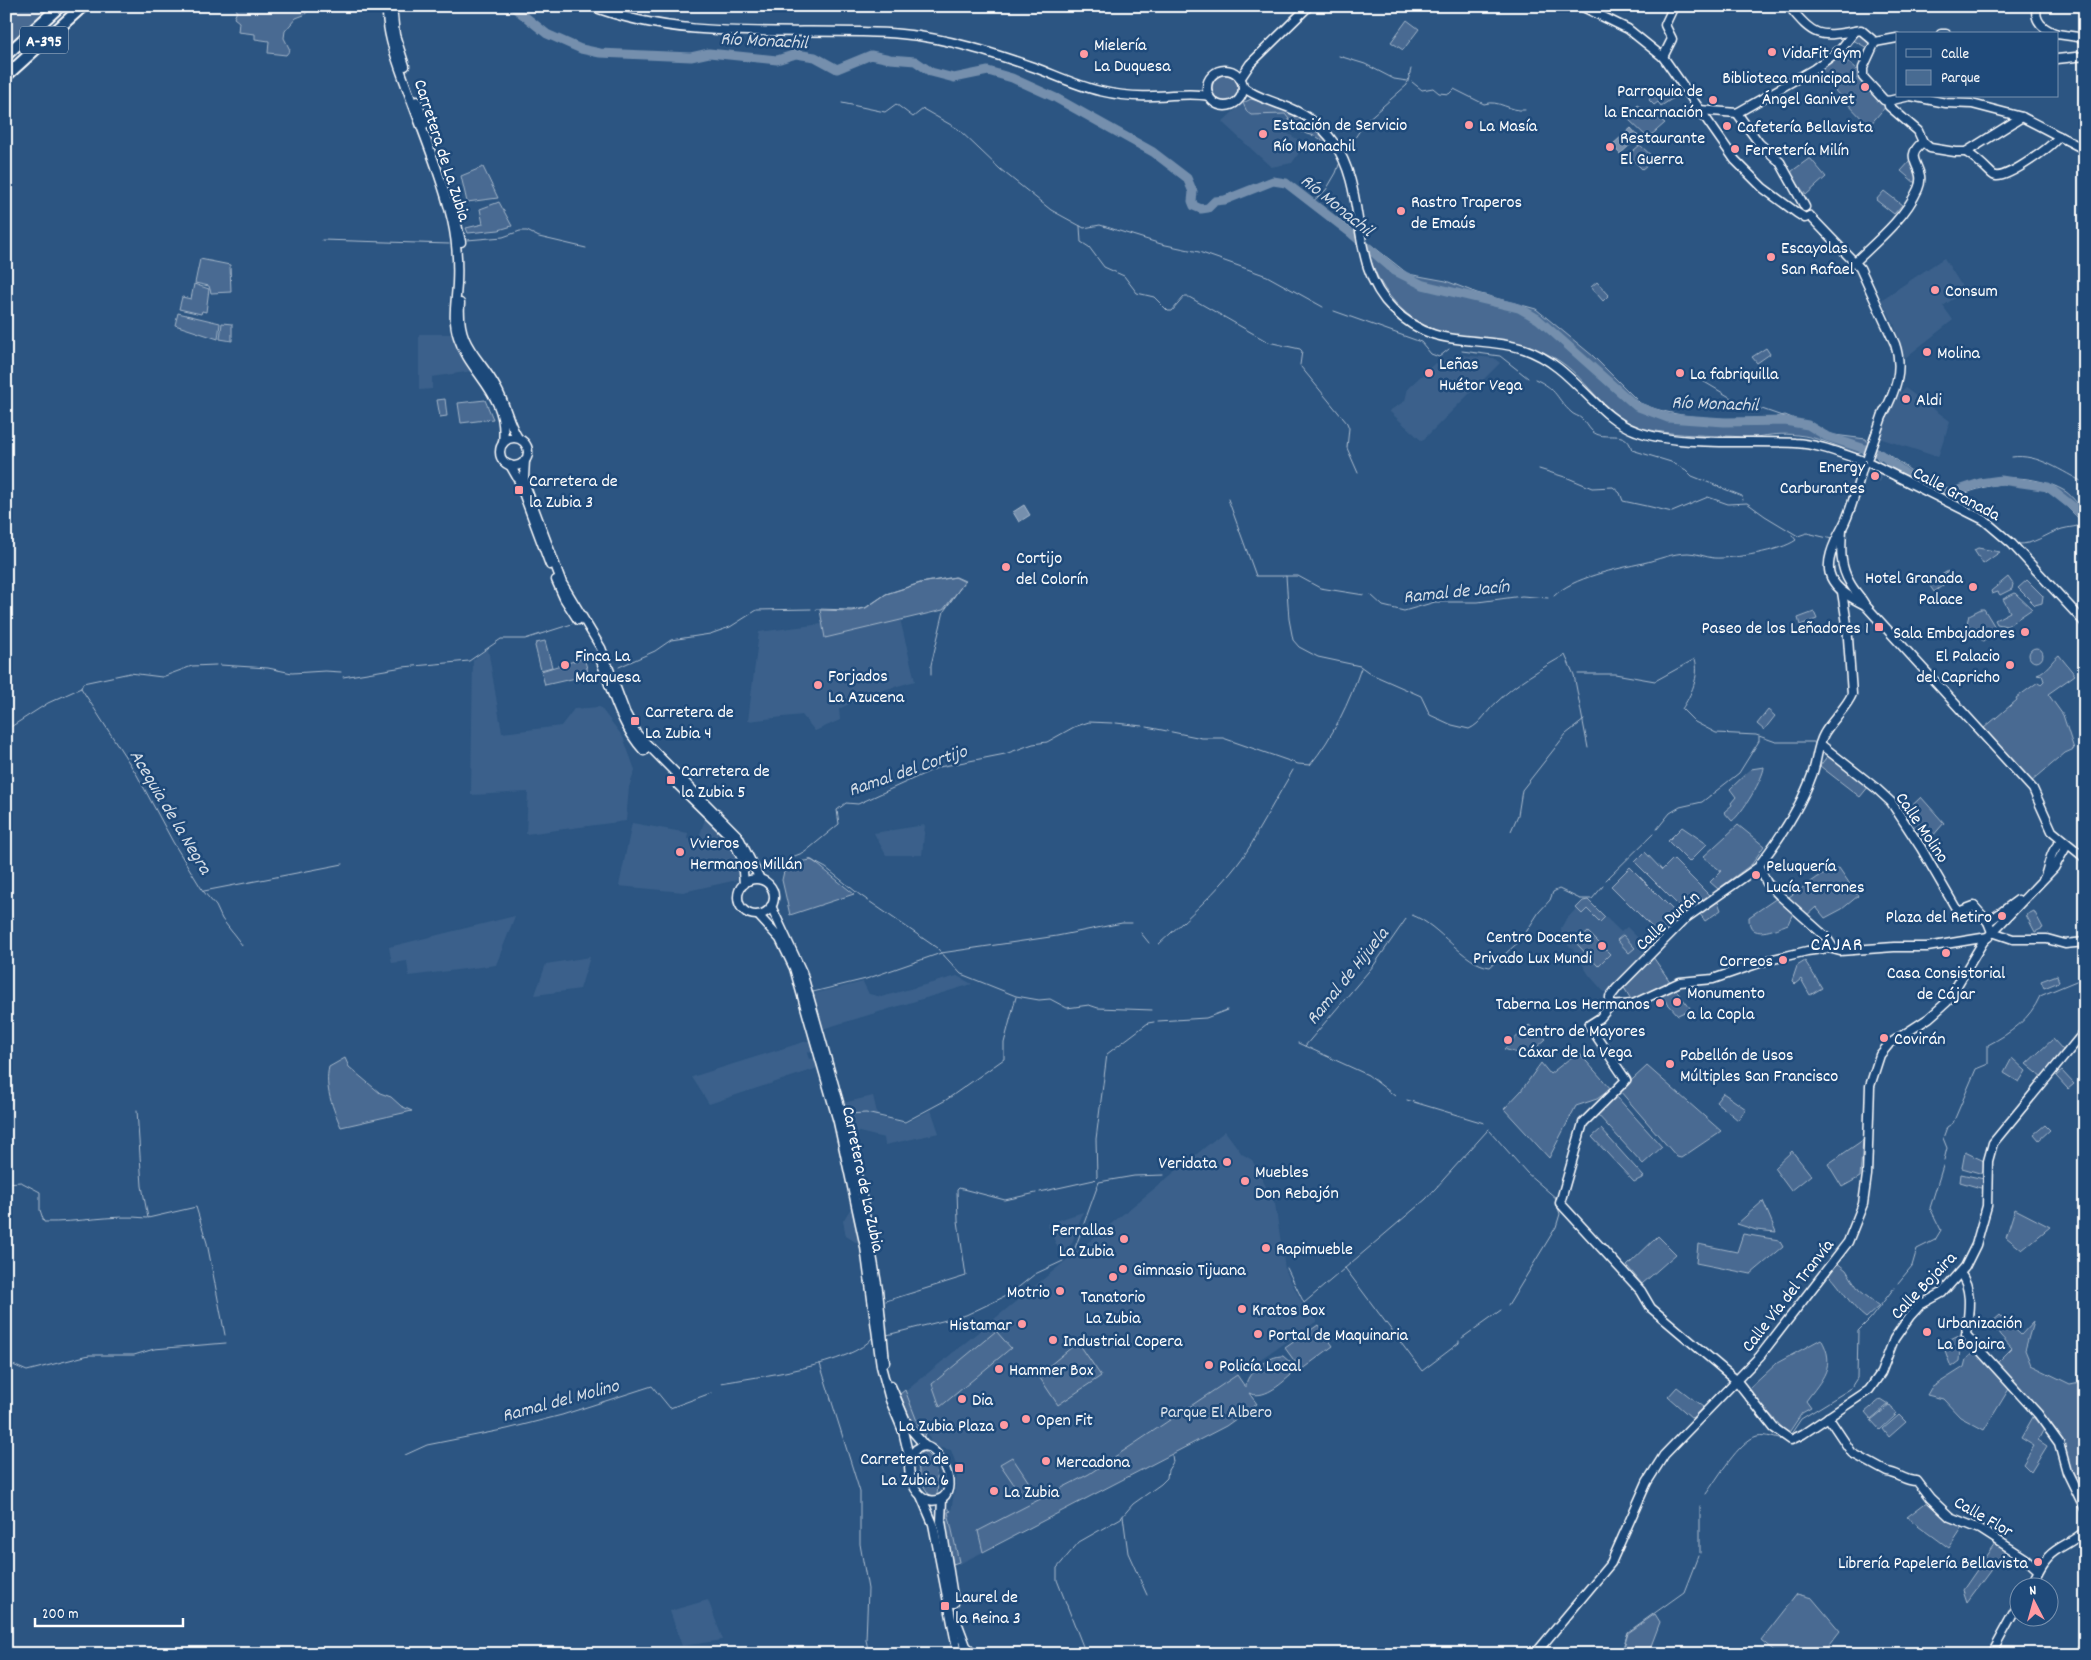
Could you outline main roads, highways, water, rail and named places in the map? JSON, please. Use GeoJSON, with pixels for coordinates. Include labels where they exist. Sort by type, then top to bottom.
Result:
{"type":"FeatureCollection","features":[{"type":"Feature","properties":{"kind":"highway","name":"A-395"},"geometry":{"type":"LineString","coordinates":[[6,55],[60,6]]}},
{"type":"Feature","properties":{"kind":"highway","name":"A-395"},"geometry":{"type":"LineString","coordinates":[[6,76],[83,6]]}},
{"type":"Feature","properties":{"kind":"waterway","name":"Río Monachil"},"geometry":{"type":"LineString","coordinates":[[512,6],[547,34],[581,49],[600,53],[691,57],[709,53],[777,60],[796,54],[815,57],[837,69],[871,55],[915,61],[931,72],[954,78],[988,71],[1012,78],[1056,98],[1153,152],[1187,178],[1193,192],[1192,201],[1194,206],[1201,209],[1208,208],[1215,201],[1225,200],[1273,181],[1286,183],[1352,234],[1395,271],[1423,285],[1519,308],[1538,319],[1636,406],[1668,418],[1724,422],[1785,421],[1808,425],[1826,436],[1880,454],[1919,484],[1943,492],[1950,493],[1980,483],[2001,480],[2048,487],[2085,516]]}},
{"type":"Feature","properties":{"kind":"waterway"},"geometry":{"type":"LineString","coordinates":[[1339,56],[1365,64],[1394,79],[1407,81]]}},
{"type":"Feature","properties":{"kind":"waterway"},"geometry":{"type":"LineString","coordinates":[[1345,153],[1366,121],[1407,85],[1411,69]]}},
{"type":"Feature","properties":{"kind":"waterway"},"geometry":{"type":"LineString","coordinates":[[1412,82],[1422,90],[1433,88],[1439,93],[1449,94],[1454,89],[1484,104],[1495,103],[1514,109],[1525,110]]}},
{"type":"Feature","properties":{"kind":"waterway"},"geometry":{"type":"LineString","coordinates":[[842,103],[885,112],[896,104],[913,117],[923,109],[958,129],[1000,169],[1051,210],[1084,228],[1100,225],[1161,244],[1199,252],[1267,276],[1323,307]]}},
{"type":"Feature","properties":{"kind":"waterway"},"geometry":{"type":"LineString","coordinates":[[1311,203],[1326,190],[1340,162]]}},
{"type":"Feature","properties":{"kind":"waterway"},"geometry":{"type":"LineString","coordinates":[[1080,226],[1081,242],[1089,247],[1104,267],[1124,276],[1137,293],[1154,297],[1168,311],[1172,311],[1184,297],[1189,297],[1268,342],[1300,349],[1302,351],[1300,365]]}},
{"type":"Feature","properties":{"kind":"waterway"},"geometry":{"type":"LineString","coordinates":[[467,240],[503,237],[520,231],[527,231],[539,237],[586,248]]}},
{"type":"Feature","properties":{"kind":"waterway"},"geometry":{"type":"LineString","coordinates":[[322,240],[449,244]]}},
{"type":"Feature","properties":{"kind":"waterway"},"geometry":{"type":"LineString","coordinates":[[1334,311],[1421,342],[1431,354],[1439,357],[1449,349]]}},
{"type":"Feature","properties":{"kind":"waterway"},"geometry":{"type":"LineString","coordinates":[[1462,351],[1500,356],[1528,378]]}},
{"type":"Feature","properties":{"kind":"waterway"},"geometry":{"type":"LineString","coordinates":[[1301,367],[1347,423],[1349,428],[1347,448],[1358,473]]}},
{"type":"Feature","properties":{"kind":"waterway"},"geometry":{"type":"LineString","coordinates":[[1691,374],[1733,399],[1808,425]]}},
{"type":"Feature","properties":{"kind":"waterway"},"geometry":{"type":"LineString","coordinates":[[1535,379],[1549,387],[1573,414],[1583,420],[1597,434],[1625,439],[1632,450],[1671,462],[1686,470],[1692,476],[1742,496],[1743,500]]}},
{"type":"Feature","properties":{"kind":"waterway"},"geometry":{"type":"LineString","coordinates":[[2012,457],[2031,458],[2040,461],[2085,483]]}},
{"type":"Feature","properties":{"kind":"waterway"},"geometry":{"type":"LineString","coordinates":[[1539,469],[1592,488],[1613,487],[1620,493],[1623,501],[1646,506]]}},
{"type":"Feature","properties":{"kind":"waterway"},"geometry":{"type":"LineString","coordinates":[[1647,506],[1672,512],[1708,497],[1728,504],[1747,503],[1798,536],[1807,533],[1832,539]]}},
{"type":"Feature","properties":{"kind":"waterway"},"geometry":{"type":"LineString","coordinates":[[1228,499],[1256,576],[1286,576],[1289,619],[1293,640],[1299,647],[1318,657],[1360,666],[1371,674],[1421,696],[1430,715],[1452,725],[1469,729],[1477,724],[1493,705],[1512,688],[1565,655],[1574,675],[1588,748]]}},
{"type":"Feature","properties":{"kind":"waterway"},"geometry":{"type":"LineString","coordinates":[[2017,544],[2029,543],[2056,531],[2085,524]]}},
{"type":"Feature","properties":{"kind":"waterway","name":"Ramal de Jacín"},"geometry":{"type":"LineString","coordinates":[[1554,596],[1562,589],[1584,579],[1670,555],[1688,553],[1714,558],[1756,554],[1789,544],[1796,540],[1792,535]]}},
{"type":"Feature","properties":{"kind":"waterway","name":"Ramal de Jacín"},"geometry":{"type":"LineString","coordinates":[[1286,576],[1298,576],[1320,588],[1364,595]]}},
{"type":"Feature","properties":{"kind":"waterway"},"geometry":{"type":"LineString","coordinates":[[816,609],[852,610],[865,608],[886,594],[921,583],[956,577],[965,581],[944,611],[931,665],[931,675]]}},
{"type":"Feature","properties":{"kind":"waterway","name":"Ramal de Jacín"},"geometry":{"type":"LineString","coordinates":[[1371,595],[1383,606],[1404,611],[1435,602],[1478,602],[1522,596],[1548,598]]}},
{"type":"Feature","properties":{"kind":"waterway"},"geometry":{"type":"LineString","coordinates":[[619,667],[655,651],[671,640],[710,634],[730,627],[757,610],[811,609]]}},
{"type":"Feature","properties":{"kind":"waterway"},"geometry":{"type":"LineString","coordinates":[[343,677],[403,667],[469,661],[501,639],[525,639],[572,624]]}},
{"type":"Feature","properties":{"kind":"waterway"},"geometry":{"type":"LineString","coordinates":[[1578,674],[1615,674],[1655,681],[1695,659],[1695,679],[1689,698],[1682,709],[1695,722],[1716,733],[1756,735],[1776,742],[1814,742]]}},
{"type":"Feature","properties":{"kind":"waterway"},"geometry":{"type":"LineString","coordinates":[[6,730],[48,703],[81,688],[83,683],[130,673],[162,677],[192,666],[216,665]]}},
{"type":"Feature","properties":{"kind":"waterway"},"geometry":{"type":"LineString","coordinates":[[220,665],[268,668],[292,673],[341,672]]}},
{"type":"Feature","properties":{"kind":"waterway"},"geometry":{"type":"LineString","coordinates":[[1147,727],[1202,738],[1223,738],[1298,764],[1310,765],[1340,719],[1361,668]]}},
{"type":"Feature","properties":{"kind":"waterway","name":"Acequia de la Negra"},"geometry":{"type":"LineString","coordinates":[[81,688],[137,775],[173,842],[203,891],[216,906],[222,919],[242,945]]}},
{"type":"Feature","properties":{"kind":"waterway"},"geometry":{"type":"LineString","coordinates":[[1511,831],[1518,815],[1522,790],[1566,734],[1584,720]]}},
{"type":"Feature","properties":{"kind":"waterway","name":"Ramal del Cortijo"},"geometry":{"type":"LineString","coordinates":[[766,869],[776,868],[792,857],[805,852],[839,824],[837,810],[846,803],[858,804],[939,767],[1005,754],[1033,744],[1047,742],[1074,727],[1089,722],[1112,723]]}},
{"type":"Feature","properties":{"kind":"waterway"},"geometry":{"type":"LineString","coordinates":[[1116,723],[1142,726]]}},
{"type":"Feature","properties":{"kind":"waterway"},"geometry":{"type":"LineString","coordinates":[[1657,829],[1670,813],[1680,807],[1702,802],[1739,773],[1759,741],[1759,737]]}},
{"type":"Feature","properties":{"kind":"waterway"},"geometry":{"type":"LineString","coordinates":[[1159,944],[1225,880],[1236,866],[1256,836],[1293,770]]}},
{"type":"Feature","properties":{"kind":"waterway"},"geometry":{"type":"LineString","coordinates":[[1606,880],[1653,834]]}},
{"type":"Feature","properties":{"kind":"waterway"},"geometry":{"type":"LineString","coordinates":[[809,859],[826,868],[860,895],[937,948],[961,974],[1016,996],[1039,1000],[1050,999],[1067,1008],[1089,1005],[1098,1008],[1152,1010]]}},
{"type":"Feature","properties":{"kind":"waterway"},"geometry":{"type":"LineString","coordinates":[[204,891],[343,864]]}},
{"type":"Feature","properties":{"kind":"waterway"},"geometry":{"type":"LineString","coordinates":[[1412,915],[1432,927],[1470,959],[1490,967],[1521,940],[1539,912],[1550,900],[1553,892],[1559,889],[1580,899],[1592,899],[1603,886]]}},
{"type":"Feature","properties":{"kind":"waterway","name":"Ramal de Hijuela"},"geometry":{"type":"LineString","coordinates":[[1305,1046],[1374,965],[1406,919]]}},
{"type":"Feature","properties":{"kind":"waterway"},"geometry":{"type":"LineString","coordinates":[[813,992],[866,979],[941,953],[1057,936],[1122,923],[1132,923]]}},
{"type":"Feature","properties":{"kind":"waterway"},"geometry":{"type":"LineString","coordinates":[[1141,933],[1149,943]]}},
{"type":"Feature","properties":{"kind":"waterway"},"geometry":{"type":"LineString","coordinates":[[1944,1160],[1947,1148],[1943,1138],[1947,1127],[1953,1123],[1976,1069],[1988,1064],[1988,1045],[2019,1025],[2031,1012],[2040,996],[2081,979],[2085,971]]}},
{"type":"Feature","properties":{"kind":"waterway"},"geometry":{"type":"LineString","coordinates":[[848,1114],[866,1113],[905,1122],[946,1100],[1004,1059],[1004,1043],[1016,997]]}},
{"type":"Feature","properties":{"kind":"waterway"},"geometry":{"type":"LineString","coordinates":[[1158,1021],[1206,1018],[1227,1010]]}},
{"type":"Feature","properties":{"kind":"waterway"},"geometry":{"type":"LineString","coordinates":[[1040,1192],[1094,1180],[1097,1177],[1096,1139],[1107,1054],[1148,1023],[1154,1022]]}},
{"type":"Feature","properties":{"kind":"waterway"},"geometry":{"type":"LineString","coordinates":[[1298,1043],[1368,1075],[1395,1096]]}},
{"type":"Feature","properties":{"kind":"waterway"},"geometry":{"type":"LineString","coordinates":[[1407,1100],[1484,1123]]}},
{"type":"Feature","properties":{"kind":"waterway"},"geometry":{"type":"LineString","coordinates":[[1584,1117],[1595,1105]]}},
{"type":"Feature","properties":{"kind":"waterway"},"geometry":{"type":"LineString","coordinates":[[137,1110],[142,1186],[148,1218],[196,1207],[207,1243],[225,1335]]}},
{"type":"Feature","properties":{"kind":"waterway"},"geometry":{"type":"LineString","coordinates":[[1287,1268],[1304,1303],[1426,1199],[1487,1131]]}},
{"type":"Feature","properties":{"kind":"waterway"},"geometry":{"type":"LineString","coordinates":[[1490,1131],[1527,1173],[1557,1199]]}},
{"type":"Feature","properties":{"kind":"waterway"},"geometry":{"type":"LineString","coordinates":[[1898,1283],[1912,1266],[1917,1249],[1935,1240],[1941,1230],[1930,1208],[1943,1166]]}},
{"type":"Feature","properties":{"kind":"waterway"},"geometry":{"type":"LineString","coordinates":[[1074,1251],[1099,1182],[1134,1176],[1164,1175]]}},
{"type":"Feature","properties":{"kind":"waterway"},"geometry":{"type":"LineString","coordinates":[[6,1183],[21,1182],[40,1192],[40,1210],[44,1222],[121,1217],[147,1218]]}},
{"type":"Feature","properties":{"kind":"waterway"},"geometry":{"type":"LineString","coordinates":[[886,1301],[966,1276],[958,1221],[957,1190],[959,1188],[1005,1200],[1036,1193]]}},
{"type":"Feature","properties":{"kind":"waterway"},"geometry":{"type":"LineString","coordinates":[[1508,1306],[1556,1227],[1560,1214],[1557,1205]]}},
{"type":"Feature","properties":{"kind":"waterway"},"geometry":{"type":"LineString","coordinates":[[887,1335],[966,1315],[1010,1294],[1035,1274],[1063,1261]]}},
{"type":"Feature","properties":{"kind":"waterway"},"geometry":{"type":"LineString","coordinates":[[1345,1268],[1422,1371],[1459,1343],[1459,1341]]}},
{"type":"Feature","properties":{"kind":"waterway"},"geometry":{"type":"LineString","coordinates":[[1791,1434],[1801,1419],[1850,1389],[1857,1378],[1858,1331],[1894,1288]]}},
{"type":"Feature","properties":{"kind":"waterway"},"geometry":{"type":"LineString","coordinates":[[1462,1338],[1501,1310]]}},
{"type":"Feature","properties":{"kind":"waterway","name":"Ramal del Molino"},"geometry":{"type":"LineString","coordinates":[[721,1383],[779,1373],[826,1362],[862,1347],[873,1337]]}},
{"type":"Feature","properties":{"kind":"waterway"},"geometry":{"type":"LineString","coordinates":[[6,1362],[27,1371],[89,1355],[134,1355],[154,1349],[226,1343]]}},
{"type":"Feature","properties":{"kind":"waterway"},"geometry":{"type":"LineString","coordinates":[[820,1364],[860,1492],[860,1544],[868,1589],[866,1640],[869,1654]]}},
{"type":"Feature","properties":{"kind":"waterway","name":"Ramal del Molino"},"geometry":{"type":"LineString","coordinates":[[405,1455],[427,1445],[507,1429],[562,1415],[652,1386],[670,1408],[711,1393]]}},
{"type":"Feature","properties":{"kind":"waterway"},"geometry":{"type":"LineString","coordinates":[[1706,1494],[1722,1470],[1750,1439],[1757,1436],[1767,1436],[1784,1440]]}},
{"type":"Feature","properties":{"kind":"waterway","name":"Ramal del Molino"},"geometry":{"type":"LineString","coordinates":[[1086,1654],[1057,1580],[1057,1568],[1079,1542],[1121,1518],[1133,1504],[1161,1484],[1167,1478],[1168,1470],[1173,1462],[1172,1455]]}},
{"type":"Feature","properties":{"kind":"waterway"},"geometry":{"type":"LineString","coordinates":[[1700,1506],[1700,1553]]}},
{"type":"Feature","properties":{"kind":"waterway"},"geometry":{"type":"LineString","coordinates":[[1123,1516],[1128,1553],[1147,1595]]}},
{"type":"Feature","properties":{"kind":"waterway"},"geometry":{"type":"LineString","coordinates":[[1621,1654],[1628,1632],[1684,1592],[1698,1556]]}},
{"type":"Feature","properties":{"kind":"place","name":"VidaFit Gym"},"geometry":{"type":"Point","coordinates":[1772,52]}},
{"type":"Feature","properties":{"kind":"place","name":"Mielería La Duquesa"},"geometry":{"type":"Point","coordinates":[1084,54]}},
{"type":"Feature","properties":{"kind":"place","name":"Biblioteca municipal Ángel Ganivet"},"geometry":{"type":"Point","coordinates":[1865,87]}},
{"type":"Feature","properties":{"kind":"place","name":"Parroquia de la Encarnación"},"geometry":{"type":"Point","coordinates":[1713,100]}},
{"type":"Feature","properties":{"kind":"place","name":"La Masía"},"geometry":{"type":"Point","coordinates":[1469,125]}},
{"type":"Feature","properties":{"kind":"place","name":"Cafetería Bellavista"},"geometry":{"type":"Point","coordinates":[1727,126]}},
{"type":"Feature","properties":{"kind":"place","name":"Estación de Servicio Río Monachil"},"geometry":{"type":"Point","coordinates":[1263,134]}},
{"type":"Feature","properties":{"kind":"place","name":"Restaurante El Guerra"},"geometry":{"type":"Point","coordinates":[1610,147]}},
{"type":"Feature","properties":{"kind":"place","name":"Ferretería Milín"},"geometry":{"type":"Point","coordinates":[1735,149]}},
{"type":"Feature","properties":{"kind":"place","name":"Rastro Traperos de Emaús"},"geometry":{"type":"Point","coordinates":[1401,211]}},
{"type":"Feature","properties":{"kind":"place","name":"Escayolas San Rafael"},"geometry":{"type":"Point","coordinates":[1771,257]}},
{"type":"Feature","properties":{"kind":"place","name":"Consum"},"geometry":{"type":"Point","coordinates":[1935,290]}},
{"type":"Feature","properties":{"kind":"place","name":"Molina"},"geometry":{"type":"Point","coordinates":[1927,352]}},
{"type":"Feature","properties":{"kind":"place","name":"Leñas Huétor Vega"},"geometry":{"type":"Point","coordinates":[1429,373]}},
{"type":"Feature","properties":{"kind":"place","name":"La fabriquilla"},"geometry":{"type":"Point","coordinates":[1680,373]}},
{"type":"Feature","properties":{"kind":"place","name":"Aldi"},"geometry":{"type":"Point","coordinates":[1906,399]}},
{"type":"Feature","properties":{"kind":"place","name":"Energy Carburantes"},"geometry":{"type":"Point","coordinates":[1875,476]}},
{"type":"Feature","properties":{"kind":"place","name":"Carretera de la Zubia 3"},"geometry":{"type":"Point","coordinates":[519,490]}},
{"type":"Feature","properties":{"kind":"place","name":"Cortijo del Colorín"},"geometry":{"type":"Point","coordinates":[1006,567]}},
{"type":"Feature","properties":{"kind":"place","name":"Hotel Granada Palace"},"geometry":{"type":"Point","coordinates":[1973,587]}},
{"type":"Feature","properties":{"kind":"place","name":"Paseo de los Leñadores 1"},"geometry":{"type":"Point","coordinates":[1879,627]}},
{"type":"Feature","properties":{"kind":"place","name":"Sala Embajadores"},"geometry":{"type":"Point","coordinates":[2025,632]}},
{"type":"Feature","properties":{"kind":"place","name":"Finca La Marquesa"},"geometry":{"type":"Point","coordinates":[565,665]}},
{"type":"Feature","properties":{"kind":"place","name":"El Palacio del Capricho"},"geometry":{"type":"Point","coordinates":[2010,665]}},
{"type":"Feature","properties":{"kind":"place","name":"Forjados La Azucena"},"geometry":{"type":"Point","coordinates":[818,685]}},
{"type":"Feature","properties":{"kind":"place","name":"Carretera de La Zubia 4"},"geometry":{"type":"Point","coordinates":[635,721]}},
{"type":"Feature","properties":{"kind":"place","name":"Carretera de la Zubia 5"},"geometry":{"type":"Point","coordinates":[671,780]}},
{"type":"Feature","properties":{"kind":"place","name":"Vvieros Hermanos Millán"},"geometry":{"type":"Point","coordinates":[680,852]}},
{"type":"Feature","properties":{"kind":"place","name":"Peluquería Lucía Terrones"},"geometry":{"type":"Point","coordinates":[1756,875]}},
{"type":"Feature","properties":{"kind":"place","name":"Plaza del Retiro"},"geometry":{"type":"Point","coordinates":[2002,916]}},
{"type":"Feature","properties":{"kind":"place","name":"Centro Docente Privado Lux Mundi"},"geometry":{"type":"Point","coordinates":[1602,946]}},
{"type":"Feature","properties":{"kind":"place","name":"Casa Consistorial de Cájar"},"geometry":{"type":"Point","coordinates":[1946,953]}},
{"type":"Feature","properties":{"kind":"place","name":"Correos"},"geometry":{"type":"Point","coordinates":[1783,960]}},
{"type":"Feature","properties":{"kind":"place","name":"Monumento a la Copla"},"geometry":{"type":"Point","coordinates":[1677,1002]}},
{"type":"Feature","properties":{"kind":"place","name":"Taberna Los Hermanos"},"geometry":{"type":"Point","coordinates":[1660,1003]}},
{"type":"Feature","properties":{"kind":"place","name":"Covirán"},"geometry":{"type":"Point","coordinates":[1884,1038]}},
{"type":"Feature","properties":{"kind":"place","name":"Centro de Mayores Cáxar de la Vega"},"geometry":{"type":"Point","coordinates":[1508,1040]}},
{"type":"Feature","properties":{"kind":"place","name":"Pabellón de Usos Múltiples San Francisco"},"geometry":{"type":"Point","coordinates":[1670,1064]}},
{"type":"Feature","properties":{"kind":"place","name":"Veridata"},"geometry":{"type":"Point","coordinates":[1227,1162]}},
{"type":"Feature","properties":{"kind":"place","name":"Muebles Don Rebajón"},"geometry":{"type":"Point","coordinates":[1245,1181]}},
{"type":"Feature","properties":{"kind":"place","name":"Ferrallas La Zubia"},"geometry":{"type":"Point","coordinates":[1124,1239]}},
{"type":"Feature","properties":{"kind":"place","name":"Rapimueble"},"geometry":{"type":"Point","coordinates":[1266,1248]}},
{"type":"Feature","properties":{"kind":"place","name":"Gimnasio Tijuana"},"geometry":{"type":"Point","coordinates":[1123,1269]}},
{"type":"Feature","properties":{"kind":"place","name":"Tanatorio La Zubia"},"geometry":{"type":"Point","coordinates":[1113,1277]}},
{"type":"Feature","properties":{"kind":"place","name":"Motrio"},"geometry":{"type":"Point","coordinates":[1060,1291]}},
{"type":"Feature","properties":{"kind":"place","name":"Kratos Box"},"geometry":{"type":"Point","coordinates":[1242,1309]}},
{"type":"Feature","properties":{"kind":"place","name":"Histamar"},"geometry":{"type":"Point","coordinates":[1022,1324]}},
{"type":"Feature","properties":{"kind":"place","name":"Urbanización La Bojaira"},"geometry":{"type":"Point","coordinates":[1927,1332]}},
{"type":"Feature","properties":{"kind":"place","name":"Portal de Maquinaria"},"geometry":{"type":"Point","coordinates":[1258,1334]}},
{"type":"Feature","properties":{"kind":"place","name":"Industrial Copera"},"geometry":{"type":"Point","coordinates":[1053,1340]}},
{"type":"Feature","properties":{"kind":"place","name":"Policía Local"},"geometry":{"type":"Point","coordinates":[1209,1365]}},
{"type":"Feature","properties":{"kind":"place","name":"Hammer Box"},"geometry":{"type":"Point","coordinates":[999,1369]}},
{"type":"Feature","properties":{"kind":"place","name":"Dia"},"geometry":{"type":"Point","coordinates":[962,1399]}},
{"type":"Feature","properties":{"kind":"place","name":"Open Fit"},"geometry":{"type":"Point","coordinates":[1026,1419]}},
{"type":"Feature","properties":{"kind":"place","name":"La Zubia Plaza"},"geometry":{"type":"Point","coordinates":[1004,1425]}},
{"type":"Feature","properties":{"kind":"place","name":"Mercadona"},"geometry":{"type":"Point","coordinates":[1046,1461]}},
{"type":"Feature","properties":{"kind":"place","name":"Carretera de La Zubia 6"},"geometry":{"type":"Point","coordinates":[959,1468]}},
{"type":"Feature","properties":{"kind":"place","name":"La Zubia"},"geometry":{"type":"Point","coordinates":[994,1491]}},
{"type":"Feature","properties":{"kind":"place","name":"Librería Papelería Bellavista"},"geometry":{"type":"Point","coordinates":[2038,1562]}},
{"type":"Feature","properties":{"kind":"place","name":"Laurel de la Reina 3"},"geometry":{"type":"Point","coordinates":[945,1606]}},
{"type":"Feature","properties":{"kind":"district","name":"CÁJAR"},"geometry":{"type":"Point","coordinates":[1837,943]}},
{"type":"Feature","properties":{"kind":"park label","name":"Parque El Albero"},"geometry":{"type":"Point","coordinates":[1216,1411]}}]}
